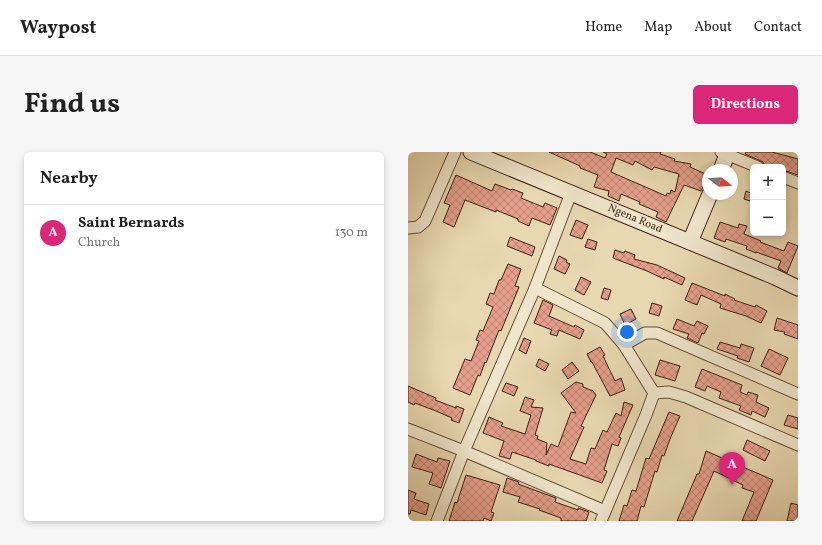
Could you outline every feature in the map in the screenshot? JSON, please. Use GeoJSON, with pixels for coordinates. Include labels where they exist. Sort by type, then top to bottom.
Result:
{"type":"FeatureCollection","features":[{"type":"Feature","properties":{"kind":"street"},"geometry":{"type":"LineString","coordinates":[[408,228],[418,227],[425,221],[455,152]]}},
{"type":"Feature","properties":{"kind":"street","name":"Ngena Road"},"geometry":{"type":"LineString","coordinates":[[471,152],[775,277],[798,288]]}},
{"type":"Feature","properties":{"kind":"street"},"geometry":{"type":"LineString","coordinates":[[722,164],[725,153],[751,164]]}},
{"type":"Feature","properties":{"kind":"street"},"geometry":{"type":"LineString","coordinates":[[786,178],[798,183]]}},
{"type":"Feature","properties":{"kind":"street"},"geometry":{"type":"LineString","coordinates":[[437,521],[464,451],[535,288],[571,193]]}},
{"type":"Feature","properties":{"kind":"street"},"geometry":{"type":"LineString","coordinates":[[690,242],[708,200]]}},
{"type":"Feature","properties":{"kind":"street"},"geometry":{"type":"LineString","coordinates":[[535,288],[605,323],[624,345],[654,393]]}},
{"type":"Feature","properties":{"kind":"street"},"geometry":{"type":"LineString","coordinates":[[624,345],[645,333],[657,333],[798,394]]}},
{"type":"Feature","properties":{"kind":"street"},"geometry":{"type":"LineString","coordinates":[[654,393],[669,392],[686,397],[798,445]]}},
{"type":"Feature","properties":{"kind":"street"},"geometry":{"type":"LineString","coordinates":[[408,429],[464,451],[603,516],[646,416],[654,393]]}},
{"type":"Feature","properties":{"kind":"building"},"geometry":{"type":"Polygon","coordinates":[[[549,152],[590,152],[605,158],[607,154],[603,152],[661,152],[660,154],[675,159],[674,161],[691,164],[690,167],[702,172],[702,189],[701,191],[684,185],[666,222],[656,217],[658,212],[639,204],[640,202],[621,194],[619,201],[608,196],[609,191],[594,187],[598,175],[580,168],[580,166],[549,152]],[[616,158],[611,172],[666,196],[667,193],[670,194],[671,190],[675,192],[679,174],[654,167],[652,170],[635,161],[633,165],[616,158]]]}},
{"type":"Feature","properties":{"kind":"building"},"geometry":{"type":"Polygon","coordinates":[[[746,152],[772,152],[798,159],[798,175],[786,171],[786,164],[764,164],[763,162],[745,154],[746,152]]]}},
{"type":"Feature","properties":{"kind":"building"},"geometry":{"type":"Polygon","coordinates":[[[456,175],[492,191],[495,184],[511,190],[512,189],[523,193],[521,198],[543,207],[545,203],[557,208],[550,225],[532,218],[529,226],[518,221],[518,219],[496,210],[496,212],[465,200],[454,227],[443,222],[450,205],[444,203],[456,175]]]}},
{"type":"Feature","properties":{"kind":"building"},"geometry":{"type":"Polygon","coordinates":[[[746,191],[750,193],[750,201],[744,199],[746,191]]]}},
{"type":"Feature","properties":{"kind":"building"},"geometry":{"type":"Polygon","coordinates":[[[576,220],[588,225],[582,239],[570,235],[576,220]]]}},
{"type":"Feature","properties":{"kind":"building"},"geometry":{"type":"Polygon","coordinates":[[[720,222],[738,228],[739,224],[747,226],[744,234],[784,251],[788,242],[798,246],[787,273],[778,268],[781,261],[746,249],[747,246],[726,239],[725,242],[714,238],[720,222]]]}},
{"type":"Feature","properties":{"kind":"building"},"geometry":{"type":"Polygon","coordinates":[[[510,237],[535,247],[532,256],[507,246],[510,237]]]}},
{"type":"Feature","properties":{"kind":"building"},"geometry":{"type":"Polygon","coordinates":[[[588,239],[597,242],[595,250],[585,247],[588,239]]]}},
{"type":"Feature","properties":{"kind":"building"},"geometry":{"type":"Polygon","coordinates":[[[615,250],[624,253],[625,251],[635,255],[634,259],[657,265],[685,278],[682,285],[613,258],[615,250]]]}},
{"type":"Feature","properties":{"kind":"building"},"geometry":{"type":"Polygon","coordinates":[[[559,256],[567,260],[566,262],[570,264],[565,274],[554,269],[559,256]]]}},
{"type":"Feature","properties":{"kind":"building"},"geometry":{"type":"Polygon","coordinates":[[[508,264],[521,269],[515,286],[519,287],[501,331],[499,330],[486,363],[485,362],[480,376],[478,375],[470,395],[453,388],[465,359],[471,361],[479,341],[476,340],[480,330],[483,331],[493,307],[486,304],[490,293],[494,294],[499,280],[501,280],[508,264]]]}},
{"type":"Feature","properties":{"kind":"building"},"geometry":{"type":"Polygon","coordinates":[[[581,277],[591,282],[584,295],[575,290],[581,277]]]}},
{"type":"Feature","properties":{"kind":"building"},"geometry":{"type":"Polygon","coordinates":[[[692,283],[725,296],[725,294],[735,299],[734,300],[755,307],[756,305],[767,311],[761,323],[746,316],[720,308],[721,304],[701,295],[697,305],[685,300],[692,283]]]}},
{"type":"Feature","properties":{"kind":"building"},"geometry":{"type":"Polygon","coordinates":[[[604,288],[611,290],[608,300],[601,298],[604,288]]]}},
{"type":"Feature","properties":{"kind":"building"},"geometry":{"type":"Polygon","coordinates":[[[543,300],[553,305],[549,316],[574,327],[575,325],[584,330],[580,339],[559,330],[557,336],[550,334],[552,330],[534,323],[543,300]]]}},
{"type":"Feature","properties":{"kind":"building"},"geometry":{"type":"Polygon","coordinates":[[[652,303],[662,306],[659,316],[649,313],[652,303]]]}},
{"type":"Feature","properties":{"kind":"building"},"geometry":{"type":"Polygon","coordinates":[[[631,309],[636,319],[625,325],[620,314],[631,309]]]}},
{"type":"Feature","properties":{"kind":"building"},"geometry":{"type":"Polygon","coordinates":[[[777,318],[798,325],[798,339],[784,334],[785,332],[774,330],[777,318]]]}},
{"type":"Feature","properties":{"kind":"building"},"geometry":{"type":"Polygon","coordinates":[[[677,319],[694,326],[697,321],[708,326],[704,334],[702,333],[698,343],[687,338],[689,334],[673,329],[677,319]]]}},
{"type":"Feature","properties":{"kind":"building"},"geometry":{"type":"Polygon","coordinates":[[[524,338],[531,341],[526,354],[519,350],[524,338]]]}},
{"type":"Feature","properties":{"kind":"building"},"geometry":{"type":"Polygon","coordinates":[[[720,342],[740,348],[741,344],[754,348],[749,362],[737,358],[738,356],[717,349],[720,342]]]}},
{"type":"Feature","properties":{"kind":"building"},"geometry":{"type":"Polygon","coordinates":[[[600,347],[605,355],[603,356],[615,381],[621,378],[625,390],[610,396],[587,354],[600,347]]]}},
{"type":"Feature","properties":{"kind":"building"},"geometry":{"type":"Polygon","coordinates":[[[769,349],[788,358],[780,375],[761,366],[769,349]]]}},
{"type":"Feature","properties":{"kind":"building"},"geometry":{"type":"Polygon","coordinates":[[[539,359],[549,364],[545,371],[536,366],[539,359]]]}},
{"type":"Feature","properties":{"kind":"building"},"geometry":{"type":"Polygon","coordinates":[[[660,360],[680,366],[675,381],[655,375],[660,360]]]}},
{"type":"Feature","properties":{"kind":"building"},"geometry":{"type":"Polygon","coordinates":[[[572,362],[579,371],[568,379],[562,370],[572,362]]]}},
{"type":"Feature","properties":{"kind":"building"},"geometry":{"type":"Polygon","coordinates":[[[702,369],[742,385],[740,392],[747,395],[748,392],[758,395],[756,402],[769,408],[765,417],[752,411],[751,415],[739,410],[741,406],[719,398],[721,392],[707,386],[705,391],[695,387],[702,369]]]}},
{"type":"Feature","properties":{"kind":"building"},"geometry":{"type":"Polygon","coordinates":[[[576,382],[583,384],[583,387],[593,391],[596,395],[581,426],[584,427],[570,459],[586,464],[591,448],[595,449],[603,430],[607,432],[616,413],[621,416],[624,402],[633,405],[619,437],[621,438],[618,446],[612,444],[604,470],[607,471],[602,483],[512,452],[510,459],[499,456],[504,441],[483,433],[489,417],[503,423],[501,426],[525,434],[531,415],[520,411],[525,397],[534,400],[531,407],[543,408],[535,435],[538,436],[537,439],[547,443],[546,455],[551,444],[558,447],[571,412],[576,413],[561,393],[576,382]]]}},
{"type":"Feature","properties":{"kind":"building"},"geometry":{"type":"Polygon","coordinates":[[[506,383],[518,387],[514,396],[502,391],[506,383]]]}},
{"type":"Feature","properties":{"kind":"building"},"geometry":{"type":"Polygon","coordinates":[[[408,386],[436,398],[435,400],[456,408],[456,406],[464,409],[459,423],[436,411],[408,402],[408,386]]]}},
{"type":"Feature","properties":{"kind":"building"},"geometry":{"type":"Polygon","coordinates":[[[669,412],[680,416],[664,456],[662,455],[657,472],[655,471],[644,507],[641,506],[637,521],[619,521],[624,505],[627,506],[632,490],[636,491],[646,458],[649,459],[669,412]]]}},
{"type":"Feature","properties":{"kind":"building"},"geometry":{"type":"Polygon","coordinates":[[[788,415],[798,418],[798,429],[784,425],[788,415]]]}},
{"type":"Feature","properties":{"kind":"building"},"geometry":{"type":"Polygon","coordinates":[[[747,440],[770,451],[765,461],[743,450],[747,440]]]}},
{"type":"Feature","properties":{"kind":"building"},"geometry":{"type":"Polygon","coordinates":[[[706,451],[773,480],[756,521],[742,521],[754,492],[742,488],[743,485],[714,471],[692,521],[677,521],[697,474],[699,474],[706,451]]]}},
{"type":"Feature","properties":{"kind":"building"},"geometry":{"type":"Polygon","coordinates":[[[416,454],[437,462],[438,458],[450,461],[441,488],[429,484],[433,473],[412,467],[416,454]]]}},
{"type":"Feature","properties":{"kind":"building"},"geometry":{"type":"Polygon","coordinates":[[[466,475],[500,485],[491,512],[494,513],[491,521],[484,518],[483,521],[449,521],[455,502],[457,503],[466,475]]]}},
{"type":"Feature","properties":{"kind":"building"},"geometry":{"type":"Polygon","coordinates":[[[507,478],[519,482],[518,484],[556,498],[555,502],[589,512],[586,521],[561,521],[561,518],[518,502],[520,497],[503,492],[507,478]]]}},
{"type":"Feature","properties":{"kind":"building"},"geometry":{"type":"Polygon","coordinates":[[[408,490],[416,493],[414,499],[429,504],[426,515],[411,510],[410,514],[408,514],[408,490]]]}},
{"type":"Feature","properties":{"kind":"building"},"geometry":{"type":"Polygon","coordinates":[[[791,503],[798,505],[798,521],[787,521],[791,503]]]}},
{"type":"Feature","properties":{"kind":"place","name":"Saint Bernards"},"geometry":{"type":"Point","coordinates":[732,485]}}]}
